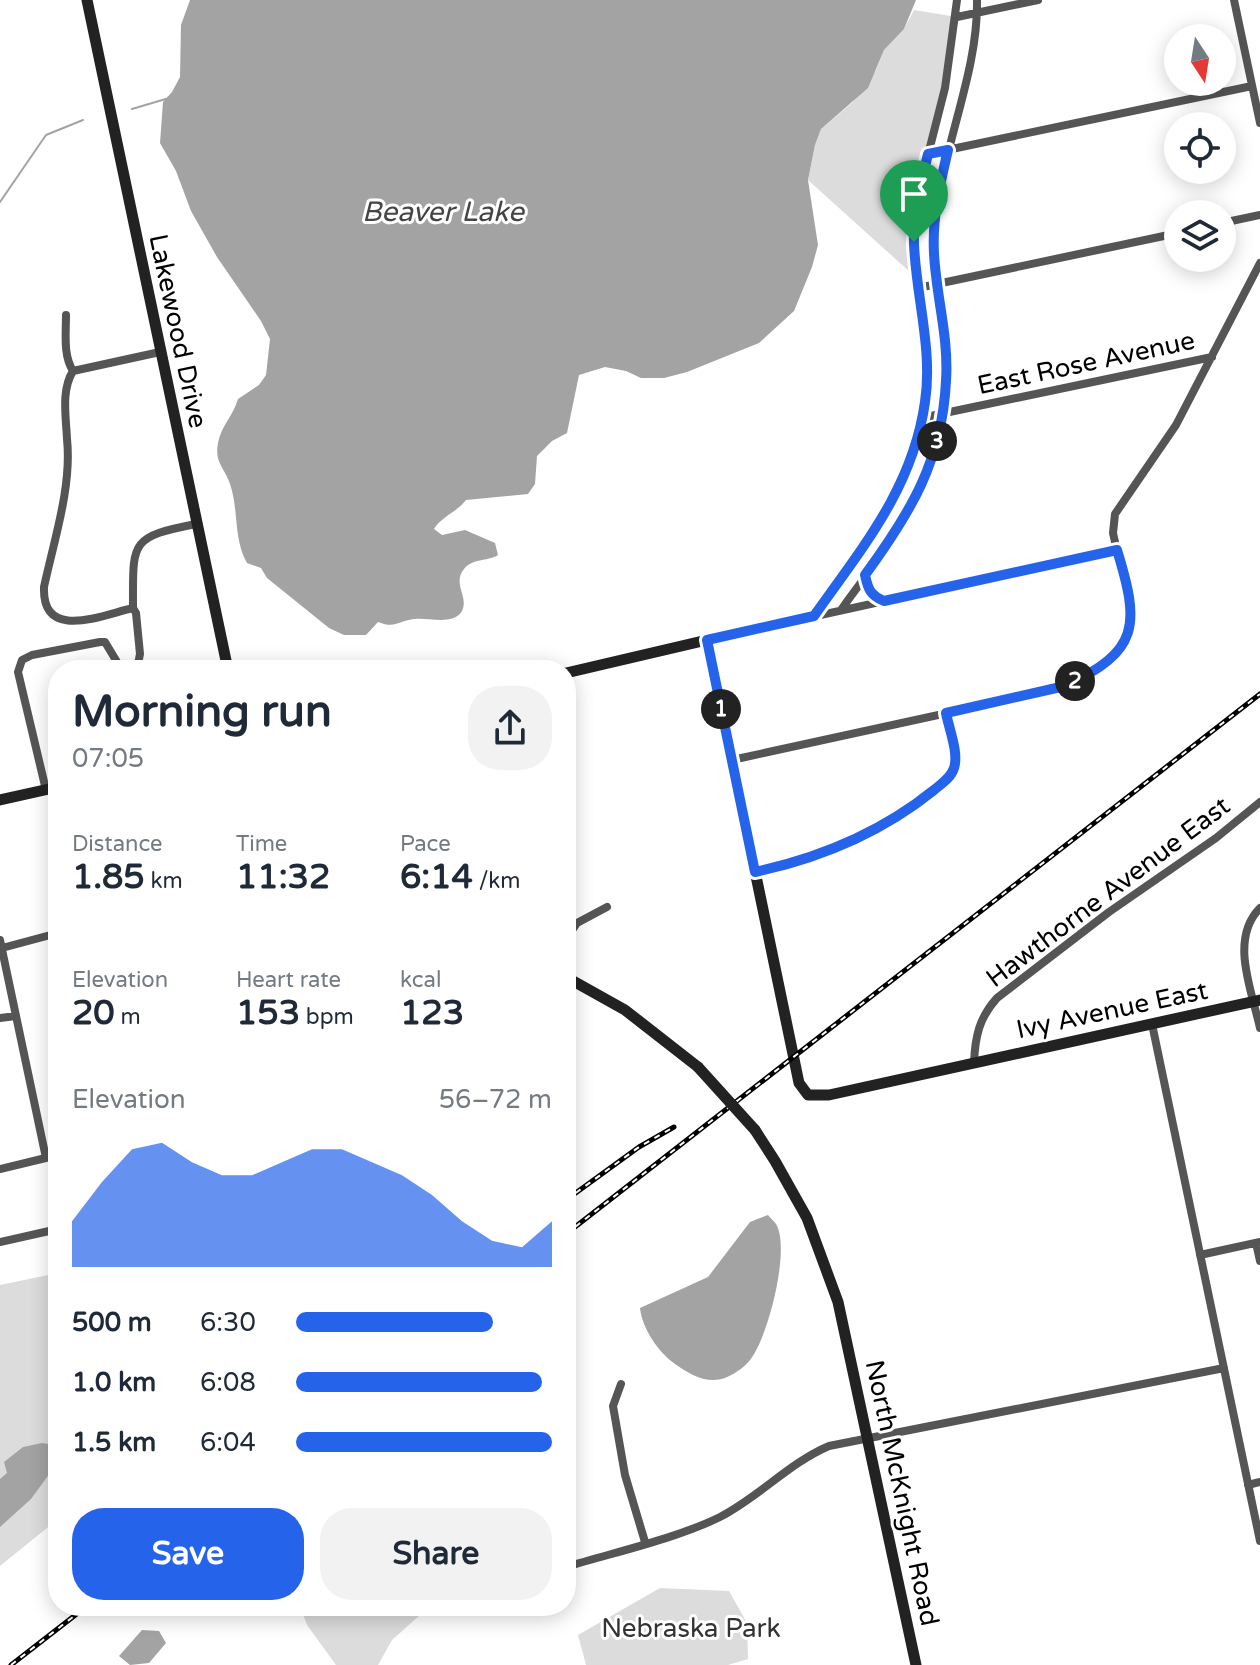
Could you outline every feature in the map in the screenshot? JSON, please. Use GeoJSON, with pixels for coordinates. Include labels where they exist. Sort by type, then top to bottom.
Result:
{"type":"FeatureCollection","features":[{"type":"Feature","properties":{"kind":"street","name":"Lakewood Drive"},"geometry":{"type":"LineString","coordinates":[[87,0],[226,660]]}},
{"type":"Feature","properties":{"kind":"street"},"geometry":{"type":"LineString","coordinates":[[814,616],[890,508],[910,464],[925,402],[926,345],[914,242],[916,202],[945,88],[957,0]]}},
{"type":"Feature","properties":{"kind":"street"},"geometry":{"type":"LineString","coordinates":[[841,610],[896,533],[912,505],[928,470],[942,414],[946,348],[933,252],[935,206],[966,82],[977,0]]}},
{"type":"Feature","properties":{"kind":"street"},"geometry":{"type":"LineString","coordinates":[[957,17],[1038,0]]}},
{"type":"Feature","properties":{"kind":"street"},"geometry":{"type":"LineString","coordinates":[[1234,0],[1260,123]]}},
{"type":"Feature","properties":{"kind":"street"},"geometry":{"type":"LineString","coordinates":[[928,154],[1252,86]]}},
{"type":"Feature","properties":{"kind":"street"},"geometry":{"type":"LineString","coordinates":[[1236,220],[1260,215]]}},
{"type":"Feature","properties":{"kind":"street"},"geometry":{"type":"LineString","coordinates":[[918,288],[1164,236]]}},
{"type":"Feature","properties":{"kind":"street"},"geometry":{"type":"LineString","coordinates":[[732,760],[1048,691],[1083,677],[1111,657],[1127,640],[1132,624],[1112,528],[1115,514],[1158,454],[1260,263]]}},
{"type":"Feature","properties":{"kind":"street"},"geometry":{"type":"LineString","coordinates":[[66,315],[66,353],[73,371]]}},
{"type":"Feature","properties":{"kind":"street"},"geometry":{"type":"LineString","coordinates":[[133,608],[70,622],[56,619],[47,610],[44,599],[68,467],[64,414],[68,378],[73,371],[160,352]]}},
{"type":"Feature","properties":{"kind":"street","name":"East Rose Avenue"},"geometry":{"type":"LineString","coordinates":[[921,418],[1212,357]]}},
{"type":"Feature","properties":{"kind":"street"},"geometry":{"type":"LineString","coordinates":[[139,660],[136,613],[133,608],[135,561],[143,540],[162,530],[196,524]]}},
{"type":"Feature","properties":{"kind":"street"},"geometry":{"type":"LineString","coordinates":[[576,671],[1117,550]]}},
{"type":"Feature","properties":{"kind":"street"},"geometry":{"type":"LineString","coordinates":[[865,575],[872,596],[884,601]]}},
{"type":"Feature","properties":{"kind":"street"},"geometry":{"type":"LineString","coordinates":[[707,640],[755,872],[803,860],[858,837],[903,812],[946,780],[956,762],[946,713]]}},
{"type":"Feature","properties":{"kind":"street"},"geometry":{"type":"LineString","coordinates":[[48,774],[18,672],[22,660],[32,655],[100,642],[105,642],[116,660]]}},
{"type":"Feature","properties":{"kind":"street"},"geometry":{"type":"LineString","coordinates":[[0,800],[48,789]]}},
{"type":"Feature","properties":{"kind":"street","name":"Hawthorne Avenue East"},"geometry":{"type":"LineString","coordinates":[[974,1063],[977,1029],[997,998],[1109,912],[1216,838],[1260,802]]}},
{"type":"Feature","properties":{"kind":"street","name":"Ivy Avenue East"},"geometry":{"type":"LineString","coordinates":[[755,872],[799,1083],[808,1095],[829,1095],[1257,1001]]}},
{"type":"Feature","properties":{"kind":"street"},"geometry":{"type":"LineString","coordinates":[[576,924],[607,907]]}},
{"type":"Feature","properties":{"kind":"street"},"geometry":{"type":"LineString","coordinates":[[1260,908],[1248,926],[1244,945],[1260,1028]]}},
{"type":"Feature","properties":{"kind":"street"},"geometry":{"type":"LineString","coordinates":[[0,1169],[46,1158],[1,944],[48,935]]}},
{"type":"Feature","properties":{"kind":"street","name":"North McKnight Road"},"geometry":{"type":"LineString","coordinates":[[576,983],[625,1010],[698,1067],[755,1130],[807,1218],[831,1279],[845,1329],[916,1665]]}},
{"type":"Feature","properties":{"kind":"street"},"geometry":{"type":"LineString","coordinates":[[0,1018],[16,1016]]}},
{"type":"Feature","properties":{"kind":"street"},"geometry":{"type":"LineString","coordinates":[[1152,1024],[1260,1541]]}},
{"type":"Feature","properties":{"kind":"street"},"geometry":{"type":"LineString","coordinates":[[0,1242],[48,1231]]}},
{"type":"Feature","properties":{"kind":"street"},"geometry":{"type":"LineString","coordinates":[[1200,1255],[1258,1242],[1260,1261]]}},
{"type":"Feature","properties":{"kind":"street"},"geometry":{"type":"LineString","coordinates":[[576,1564],[722,1516],[817,1451],[868,1437],[1224,1368]]}},
{"type":"Feature","properties":{"kind":"street"},"geometry":{"type":"LineString","coordinates":[[621,1384],[613,1406],[625,1475],[645,1542]]}},
{"type":"Feature","properties":{"kind":"street"},"geometry":{"type":"LineString","coordinates":[[1248,1485],[1260,1482]]}},
{"type":"Feature","properties":{"kind":"green space"},"geometry":{"type":"Polygon","coordinates":[[[914,10],[957,17],[916,202],[911,273],[808,180],[821,129],[853,102],[876,70],[884,50],[904,29],[914,10]]]}},
{"type":"Feature","properties":{"kind":"green space"},"geometry":{"type":"Polygon","coordinates":[[[48,1275],[48,1527],[0,1566],[0,1285],[48,1275]]]}},
{"type":"Feature","properties":{"kind":"green space","name":"Nebraska Park"},"geometry":{"type":"Polygon","coordinates":[[[660,1588],[729,1591],[747,1623],[748,1659],[728,1665],[586,1665],[578,1635],[660,1588]]]}},
{"type":"Feature","properties":{"kind":"green space"},"geometry":{"type":"Polygon","coordinates":[[[304,1616],[419,1616],[392,1640],[378,1665],[336,1665],[304,1616]]]}},
{"type":"Feature","properties":{"kind":"water","name":"Beaver Lake"},"geometry":{"type":"Polygon","coordinates":[[[190,0],[916,0],[904,29],[884,50],[868,88],[821,129],[808,180],[818,245],[794,311],[759,343],[687,372],[664,378],[641,378],[605,367],[579,375],[567,433],[552,441],[537,456],[535,484],[528,494],[466,500],[434,529],[442,535],[465,530],[495,543],[498,555],[471,563],[461,574],[464,606],[458,616],[447,620],[414,619],[393,625],[378,622],[366,635],[344,635],[329,628],[267,578],[261,568],[247,563],[240,544],[233,494],[217,456],[224,426],[238,399],[259,385],[266,375],[270,339],[191,211],[176,171],[160,143],[163,102],[180,77],[181,25],[190,0]]]}},
{"type":"Feature","properties":{"kind":"water"},"geometry":{"type":"Polygon","coordinates":[[[768,1215],[776,1224],[781,1252],[770,1314],[757,1349],[747,1363],[729,1376],[714,1380],[693,1375],[675,1364],[657,1346],[647,1331],[640,1308],[708,1277],[750,1222],[768,1215]]]}},
{"type":"Feature","properties":{"kind":"water"},"geometry":{"type":"Polygon","coordinates":[[[48,1444],[48,1476],[31,1499],[0,1527],[0,1479],[7,1473],[4,1462],[23,1447],[48,1444]]]}},
{"type":"Feature","properties":{"kind":"water"},"geometry":{"type":"Polygon","coordinates":[[[142,1630],[159,1631],[166,1643],[149,1663],[130,1665],[119,1656],[142,1630]]]}},
{"type":"Feature","properties":{"kind":"waterway"},"geometry":{"type":"LineString","coordinates":[[132,109],[169,98]]}},
{"type":"Feature","properties":{"kind":"waterway"},"geometry":{"type":"LineString","coordinates":[[0,202],[46,135],[83,120]]}},
{"type":"Feature","properties":{"kind":"railway"},"geometry":{"type":"LineString","coordinates":[[576,1226],[1260,694]]}},
{"type":"Feature","properties":{"kind":"railway"},"geometry":{"type":"LineString","coordinates":[[576,1193],[639,1147],[674,1127]]}},
{"type":"Feature","properties":{"kind":"railway"},"geometry":{"type":"LineString","coordinates":[[11,1665],[74,1616]]}},
{"type":"Feature","properties":{"kind":"route"},"geometry":{"type":"LineString","coordinates":[[948,150],[935,206],[933,252],[946,348],[946,382],[939,435],[912,505],[865,575],[867,587],[872,596],[884,601],[1117,550],[1131,615],[1130,632],[1111,657],[1065,686],[946,713],[956,762],[946,780],[903,812],[858,837],[803,860],[755,872],[707,640],[814,616],[890,508],[910,464],[925,402],[926,345],[914,242],[916,202],[928,154],[948,150]]}}]}
